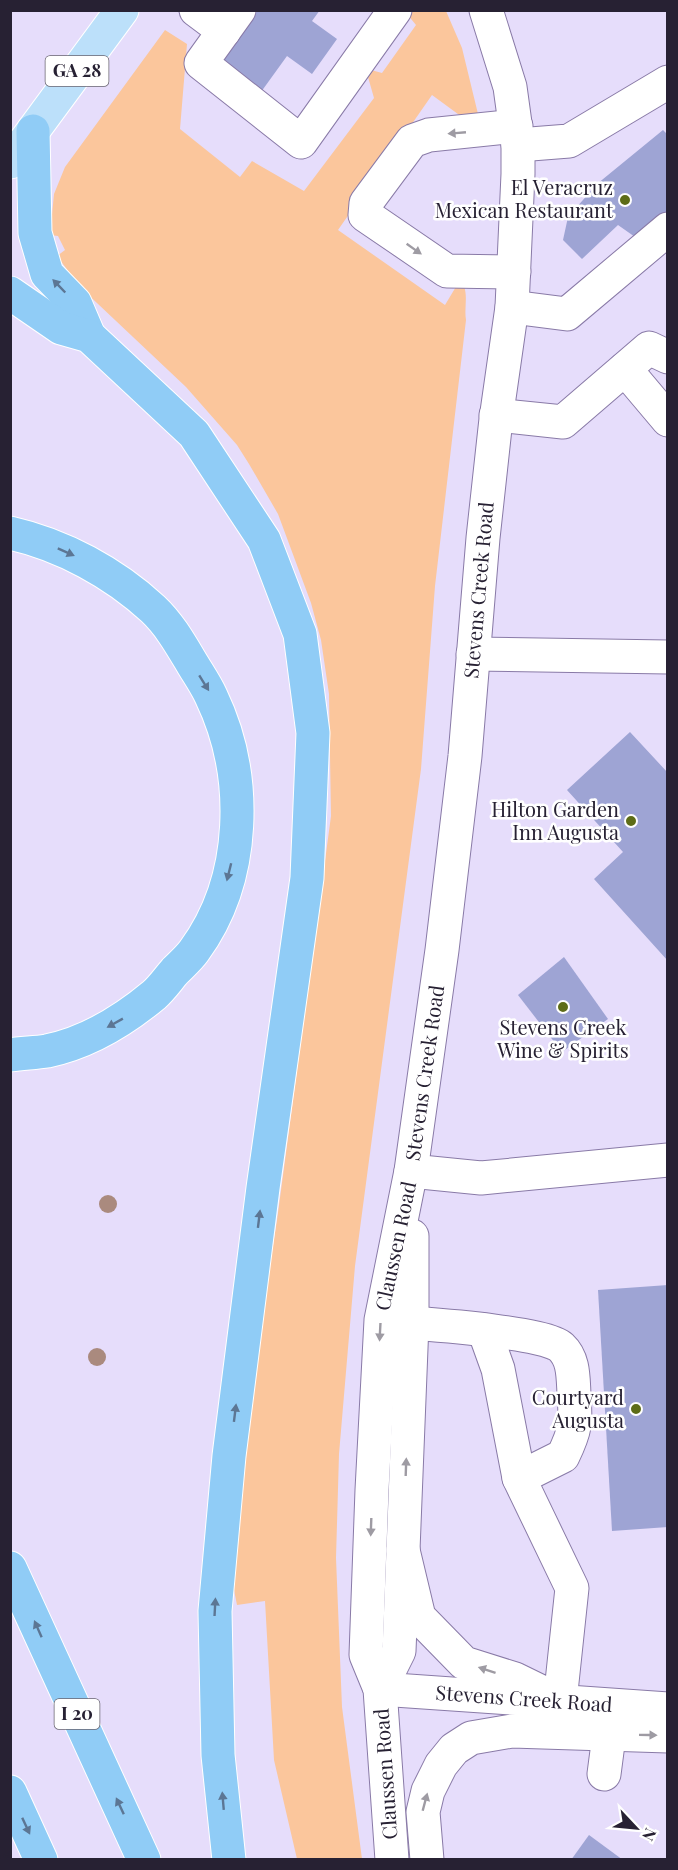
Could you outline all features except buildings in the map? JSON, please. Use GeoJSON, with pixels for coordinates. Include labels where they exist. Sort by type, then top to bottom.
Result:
{"type":"FeatureCollection","features":[{"type":"Feature","properties":{"kind":"highway"},"geometry":{"type":"LineString","coordinates":[[33,131],[35,233],[47,274],[75,303],[89,336],[194,434],[264,540],[300,634],[313,733],[307,878],[263,1188],[231,1444],[214,1611],[218,1755],[229,1860]]}},
{"type":"Feature","properties":{"kind":"highway"},"geometry":{"type":"LineString","coordinates":[[10,293],[61,328],[89,336]]}},
{"type":"Feature","properties":{"kind":"highway"},"geometry":{"type":"LineString","coordinates":[[10,533],[33,538],[91,564],[121,583],[154,610],[175,636],[211,695],[227,740],[236,779],[237,819],[235,851],[228,879],[209,927],[193,952],[156,993],[120,1021],[84,1038],[47,1051],[10,1055]]}},
{"type":"Feature","properties":{"kind":"highway","name":"I 20"},"geometry":{"type":"LineString","coordinates":[[10,1568],[144,1860]]}},
{"type":"Feature","properties":{"kind":"highway"},"geometry":{"type":"LineString","coordinates":[[10,1792],[41,1860]]}},
{"type":"Feature","properties":{"kind":"main road","name":"GA 28"},"geometry":{"type":"LineString","coordinates":[[10,162],[122,10]]}},
{"type":"Feature","properties":{"kind":"street"},"geometry":{"type":"LineString","coordinates":[[196,10],[232,21],[201,63],[301,141],[395,10]]}},
{"type":"Feature","properties":{"kind":"street","name":"Stevens Creek Road"},"geometry":{"type":"LineString","coordinates":[[411,1171],[444,938],[465,756],[496,415],[512,307],[518,174],[517,135],[510,87],[486,10]]}},
{"type":"Feature","properties":{"kind":"street"},"geometry":{"type":"LineString","coordinates":[[514,272],[447,272],[365,215],[366,203],[412,141],[429,135],[517,135],[569,141],[668,82]]}},
{"type":"Feature","properties":{"kind":"street"},"geometry":{"type":"LineString","coordinates":[[512,307],[567,314],[668,229]]}},
{"type":"Feature","properties":{"kind":"street"},"geometry":{"type":"LineString","coordinates":[[496,415],[563,422],[649,348],[668,357]]}},
{"type":"Feature","properties":{"kind":"street"},"geometry":{"type":"LineString","coordinates":[[625,369],[668,420]]}},
{"type":"Feature","properties":{"kind":"street"},"geometry":{"type":"LineString","coordinates":[[473,654],[668,657]]}},
{"type":"Feature","properties":{"kind":"street"},"geometry":{"type":"LineString","coordinates":[[411,1171],[481,1178],[668,1160]]}},
{"type":"Feature","properties":{"kind":"street","name":"Claussen Road"},"geometry":{"type":"LineString","coordinates":[[380,1689],[399,1652],[412,1323],[411,1171]]}},
{"type":"Feature","properties":{"kind":"street","name":"Claussen Road"},"geometry":{"type":"LineString","coordinates":[[392,1860],[380,1689],[366,1655],[381,1320],[411,1171]]}},
{"type":"Feature","properties":{"kind":"street"},"geometry":{"type":"LineString","coordinates":[[412,1323],[484,1329],[544,1340],[560,1346],[572,1363],[576,1425],[571,1441],[563,1456],[519,1478]]}},
{"type":"Feature","properties":{"kind":"street"},"geometry":{"type":"LineString","coordinates":[[403,1550],[419,1617],[464,1663],[515,1679],[560,1701],[572,1588],[519,1478],[498,1369],[484,1329]]}},
{"type":"Feature","properties":{"kind":"street","name":"Stevens Creek Road"},"geometry":{"type":"LineString","coordinates":[[380,1689],[560,1701],[611,1720],[668,1709]]}},
{"type":"Feature","properties":{"kind":"street"},"geometry":{"type":"LineString","coordinates":[[604,1774],[611,1720]]}},
{"type":"Feature","properties":{"kind":"street"},"geometry":{"type":"LineString","coordinates":[[427,1860],[423,1812],[428,1791],[441,1765],[454,1749],[471,1738],[611,1720],[668,1736]]}},
{"type":"Feature","properties":{"kind":"shaded area"},"geometry":{"type":"Polygon","coordinates":[[[408,11],[446,11],[462,48],[478,114],[462,117],[432,95],[338,230],[445,305],[457,285],[464,286],[466,320],[435,586],[421,769],[355,1266],[339,1454],[336,1558],[342,1707],[362,1859],[297,1859],[274,1760],[265,1601],[237,1605],[232,1580],[232,1509],[277,1220],[331,816],[329,694],[321,640],[311,603],[278,514],[237,445],[186,387],[80,287],[57,256],[65,250],[58,236],[50,235],[54,194],[65,167],[165,30],[187,44],[180,129],[240,177],[252,161],[304,191],[374,98],[368,77],[371,70],[382,73],[416,25],[407,14],[408,11]]]}},
{"type":"Feature","properties":{"kind":"place","name":"El Veracruz Mexican Restaurant"},"geometry":{"type":"Point","coordinates":[625,200]}},
{"type":"Feature","properties":{"kind":"place","name":"Hilton Garden Inn Augusta"},"geometry":{"type":"Point","coordinates":[631,821]}},
{"type":"Feature","properties":{"kind":"place","name":"Stevens Creek Wine & Spirits"},"geometry":{"type":"Point","coordinates":[563,1007]}},
{"type":"Feature","properties":{"kind":"place","name":"Courtyard Augusta"},"geometry":{"type":"Point","coordinates":[636,1409]}}]}
